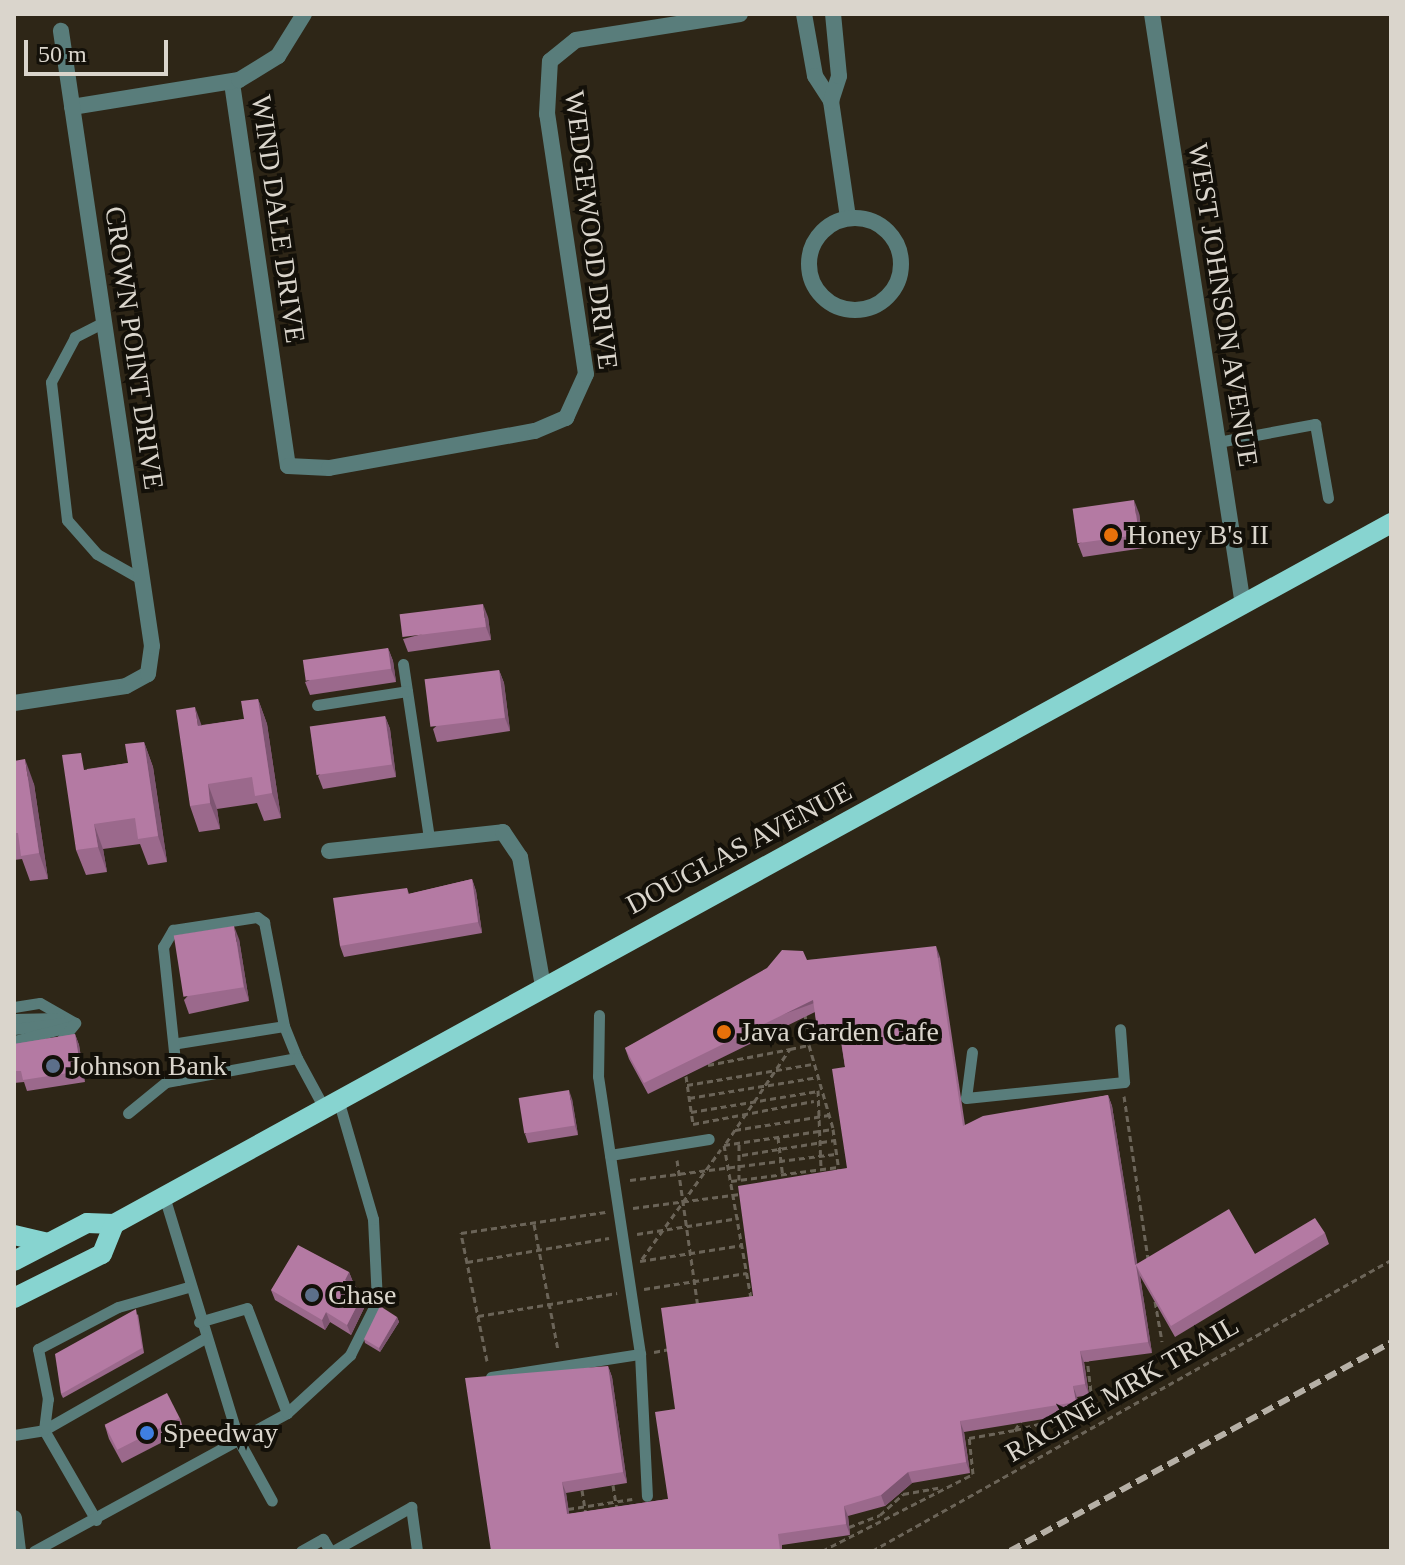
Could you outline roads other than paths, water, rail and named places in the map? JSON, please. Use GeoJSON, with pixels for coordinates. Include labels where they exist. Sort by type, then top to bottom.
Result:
{"type":"FeatureCollection","features":[{"type":"Feature","properties":{"kind":"main road","name":"DOUGLAS AVENUE"},"geometry":{"type":"LineString","coordinates":[[14,1261],[87,1223],[114,1224],[1391,523]]}},
{"type":"Feature","properties":{"kind":"main road"},"geometry":{"type":"LineString","coordinates":[[14,1298],[102,1254],[114,1224]]}},
{"type":"Feature","properties":{"kind":"main road"},"geometry":{"type":"LineString","coordinates":[[14,1235],[48,1243]]}},
{"type":"Feature","properties":{"kind":"street","name":"WIND DALE DRIVE"},"geometry":{"type":"LineString","coordinates":[[288,466],[232,83],[278,56],[304,14]]}},
{"type":"Feature","properties":{"kind":"street","name":"WEDGEWOOD DRIVE"},"geometry":{"type":"LineString","coordinates":[[288,466],[329,468],[535,431],[576,405],[586,374],[547,114],[546,81],[558,51],[576,40],[740,14]]}},
{"type":"Feature","properties":{"kind":"street"},"geometry":{"type":"LineString","coordinates":[[804,14],[815,76],[831,101],[848,218]]}},
{"type":"Feature","properties":{"kind":"street"},"geometry":{"type":"LineString","coordinates":[[831,101],[839,76],[833,14]]}},
{"type":"Feature","properties":{"kind":"street","name":"WEST JOHNSON AVENUE"},"geometry":{"type":"LineString","coordinates":[[1152,14],[1243,605]]}},
{"type":"Feature","properties":{"kind":"street","name":"CROWN POINT DRIVE"},"geometry":{"type":"LineString","coordinates":[[14,703],[126,686],[148,674],[152,646],[61,31]]}},
{"type":"Feature","properties":{"kind":"street"},"geometry":{"type":"LineString","coordinates":[[72,107],[232,83]]}},
{"type":"Feature","properties":{"kind":"street"},"geometry":{"type":"LineString","coordinates":[[848,218],[891,234],[902,263],[892,293],[865,310],[835,306],[809,272],[822,231],[848,218]]}},
{"type":"Feature","properties":{"kind":"street"},"geometry":{"type":"LineString","coordinates":[[329,851],[487,829],[513,842],[543,986]]}},
{"type":"Feature","properties":{"kind":"street"},"geometry":{"type":"LineString","coordinates":[[14,1518],[18,1551]]}},
{"type":"Feature","properties":{"kind":"lane"},"geometry":{"type":"LineString","coordinates":[[104,322],[75,337],[51,382],[67,520],[97,554],[143,580]]}},
{"type":"Feature","properties":{"kind":"lane"},"geometry":{"type":"LineString","coordinates":[[1218,442],[1315,424],[1328,498]]}},
{"type":"Feature","properties":{"kind":"lane"},"geometry":{"type":"LineString","coordinates":[[403,664],[429,837]]}},
{"type":"Feature","properties":{"kind":"lane"},"geometry":{"type":"LineString","coordinates":[[317,705],[407,691]]}},
{"type":"Feature","properties":{"kind":"lane"},"geometry":{"type":"LineString","coordinates":[[34,1551],[96,1520],[287,1413],[350,1355],[377,1301],[373,1219],[331,1103],[297,1058],[284,1026],[270,931],[257,917],[173,930],[165,938],[178,1043],[177,1080]]}},
{"type":"Feature","properties":{"kind":"lane"},"geometry":{"type":"LineString","coordinates":[[14,1007],[40,1003],[75,1023]]}},
{"type":"Feature","properties":{"kind":"lane"},"geometry":{"type":"LineString","coordinates":[[14,1019],[48,1014],[75,1023]]}},
{"type":"Feature","properties":{"kind":"lane"},"geometry":{"type":"LineString","coordinates":[[599,1015],[598,1076],[640,1354],[647,1496]]}},
{"type":"Feature","properties":{"kind":"lane"},"geometry":{"type":"LineString","coordinates":[[14,1029],[75,1023]]}},
{"type":"Feature","properties":{"kind":"lane"},"geometry":{"type":"LineString","coordinates":[[14,1041],[62,1033],[75,1023]]}},
{"type":"Feature","properties":{"kind":"lane"},"geometry":{"type":"LineString","coordinates":[[14,1050],[65,1042],[75,1023]]}},
{"type":"Feature","properties":{"kind":"lane"},"geometry":{"type":"LineString","coordinates":[[178,1043],[284,1026]]}},
{"type":"Feature","properties":{"kind":"lane"},"geometry":{"type":"LineString","coordinates":[[972,1052],[966,1098],[1124,1082],[1120,1029]]}},
{"type":"Feature","properties":{"kind":"lane"},"geometry":{"type":"LineString","coordinates":[[128,1113],[177,1080],[297,1058]]}},
{"type":"Feature","properties":{"kind":"lane"},"geometry":{"type":"LineString","coordinates":[[610,1155],[709,1139]]}},
{"type":"Feature","properties":{"kind":"lane"},"geometry":{"type":"LineString","coordinates":[[164,1196],[188,1287],[239,1441],[272,1501]]}},
{"type":"Feature","properties":{"kind":"lane"},"geometry":{"type":"LineString","coordinates":[[96,1520],[44,1430],[48,1399],[38,1349],[118,1307],[188,1287]]}},
{"type":"Feature","properties":{"kind":"lane"},"geometry":{"type":"LineString","coordinates":[[199,1322],[247,1308],[287,1413]]}},
{"type":"Feature","properties":{"kind":"lane"},"geometry":{"type":"LineString","coordinates":[[14,1435],[44,1430],[205,1338]]}},
{"type":"Feature","properties":{"kind":"lane"},"geometry":{"type":"LineString","coordinates":[[491,1377],[640,1354]]}},
{"type":"Feature","properties":{"kind":"lane"},"geometry":{"type":"LineString","coordinates":[[301,1551],[323,1539],[332,1551],[411,1507],[417,1551]]}},
{"type":"Feature","properties":{"kind":"railway"},"geometry":{"type":"LineString","coordinates":[[1010,1551],[1391,1342]]}},
{"type":"Feature","properties":{"kind":"place","name":"Honey B's II"},"geometry":{"type":"Point","coordinates":[1111,535]}},
{"type":"Feature","properties":{"kind":"place","name":"Java Garden Cafe"},"geometry":{"type":"Point","coordinates":[724,1032]}},
{"type":"Feature","properties":{"kind":"place","name":"Johnson Bank"},"geometry":{"type":"Point","coordinates":[53,1066]}},
{"type":"Feature","properties":{"kind":"place","name":"Chase"},"geometry":{"type":"Point","coordinates":[312,1295]}},
{"type":"Feature","properties":{"kind":"place","name":"Speedway"},"geometry":{"type":"Point","coordinates":[147,1433]}}]}
